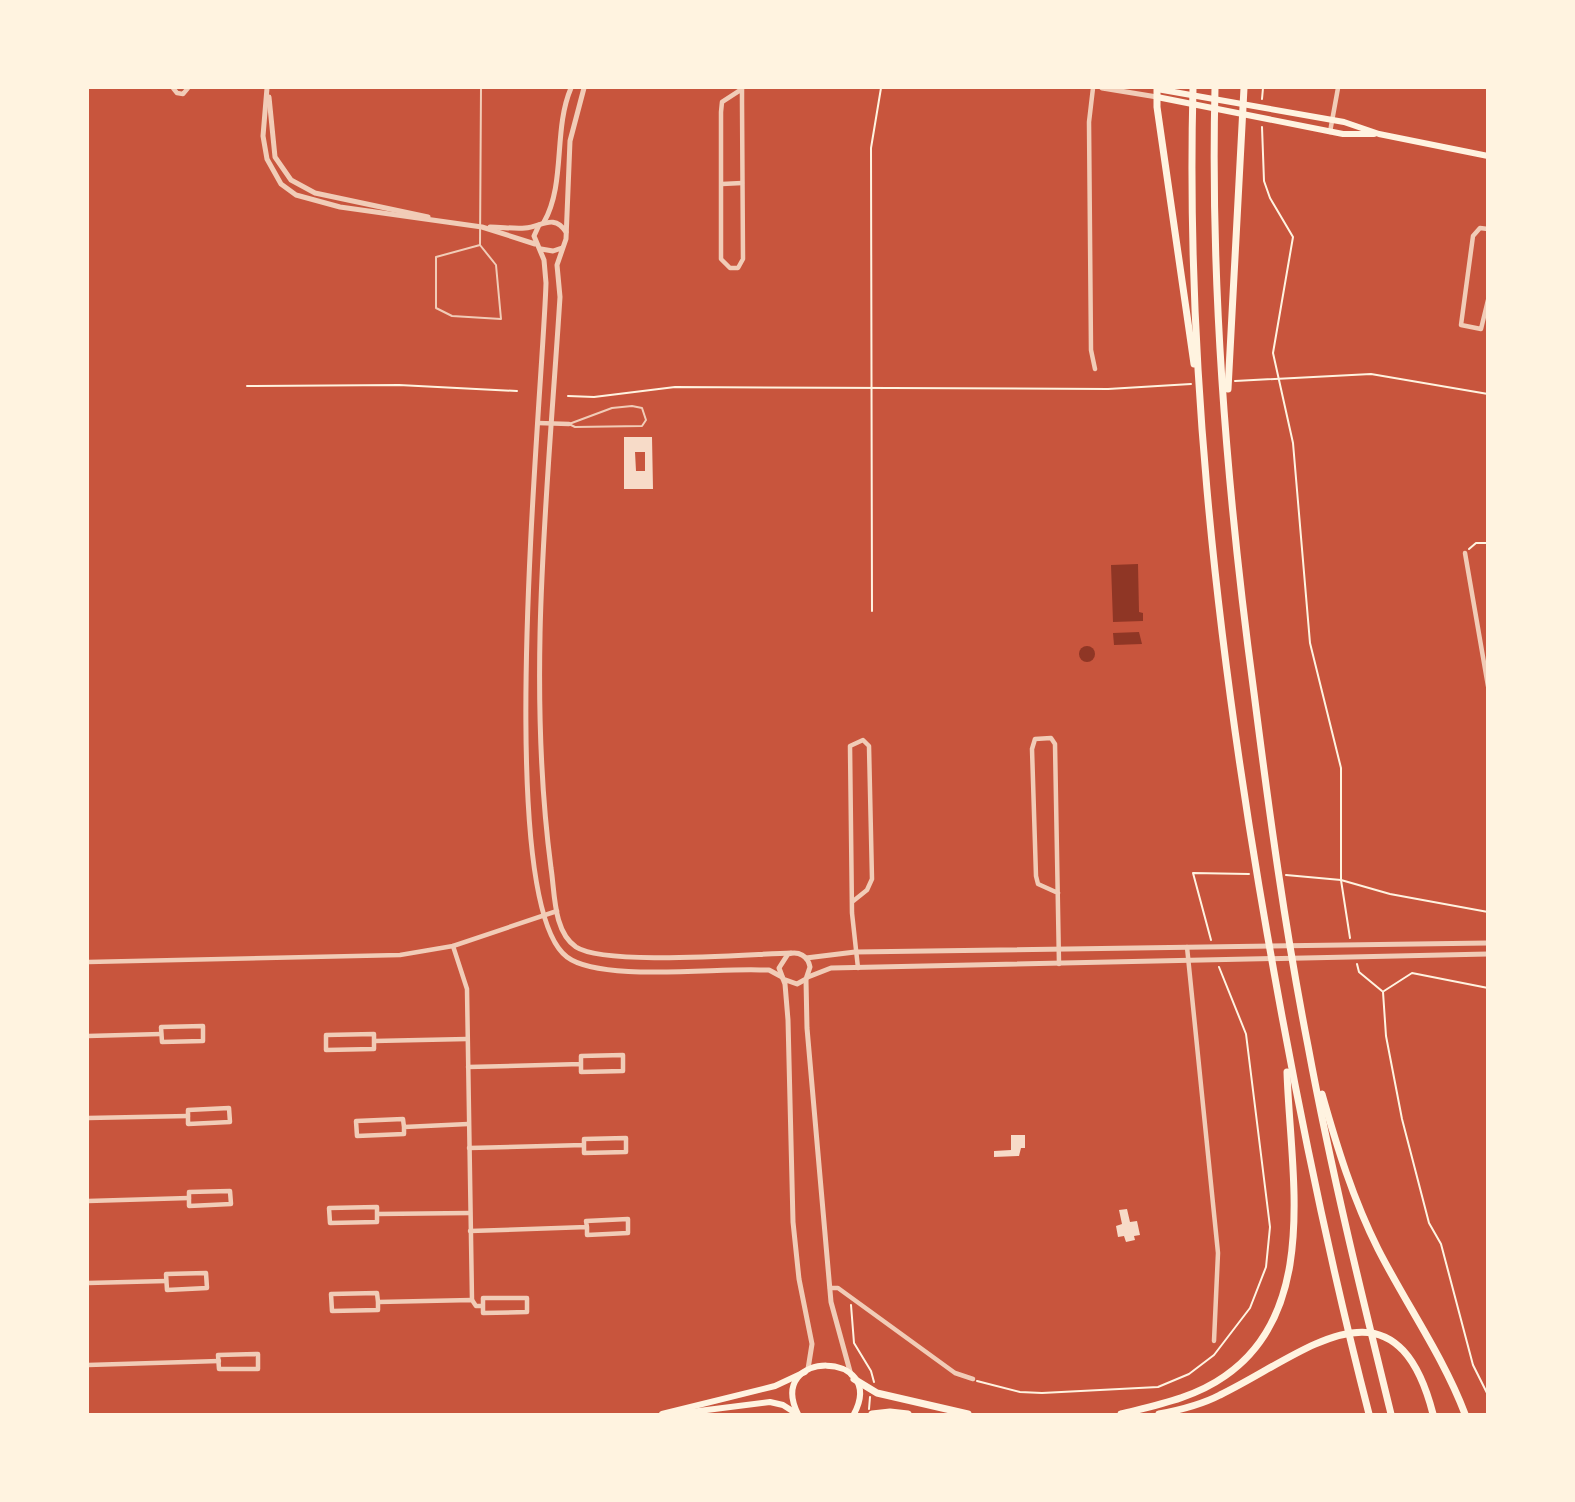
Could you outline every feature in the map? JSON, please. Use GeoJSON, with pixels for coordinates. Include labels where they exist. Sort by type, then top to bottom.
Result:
{"type":"FeatureCollection","features":[{"type":"Feature","properties":{"kind":"highway"},"geometry":{"type":"LineString","coordinates":[[1193,88],[1193,221],[1202,427],[1217,601],[1244,799],[1286,1051],[1315,1191],[1369,1415]]}},
{"type":"Feature","properties":{"kind":"highway"},"geometry":{"type":"LineString","coordinates":[[1215,88],[1217,278],[1227,442],[1238,570],[1267,792],[1307,1043],[1335,1180],[1391,1415]]}},
{"type":"Feature","properties":{"kind":"highway"},"geometry":{"type":"LineString","coordinates":[[1227,442],[1231,313],[1245,110],[1244,88]]}},
{"type":"Feature","properties":{"kind":"highway"},"geometry":{"type":"LineString","coordinates":[[1156,90],[1202,427]]}},
{"type":"Feature","properties":{"kind":"highway"},"geometry":{"type":"LineString","coordinates":[[1307,1043],[1348,1181],[1377,1246],[1445,1370],[1465,1415]]}},
{"type":"Feature","properties":{"kind":"highway"},"geometry":{"type":"LineString","coordinates":[[1121,1415],[1189,1395],[1226,1376],[1260,1343],[1280,1305],[1291,1255],[1293,1221],[1286,1051]]}},
{"type":"Feature","properties":{"kind":"highway"},"geometry":{"type":"LineString","coordinates":[[1159,1415],[1219,1396],[1313,1343],[1336,1335],[1360,1332],[1377,1335],[1396,1345],[1416,1368],[1433,1415]]}},
{"type":"Feature","properties":{"kind":"highway"},"geometry":{"type":"LineString","coordinates":[[852,1377],[872,1391],[968,1415]]}},
{"type":"Feature","properties":{"kind":"highway"},"geometry":{"type":"LineString","coordinates":[[870,1415],[890,1412],[908,1415]]}},
{"type":"Feature","properties":{"kind":"main road"},"geometry":{"type":"LineString","coordinates":[[1156,90],[1230,102],[1245,110],[1330,132],[1379,134]]}},
{"type":"Feature","properties":{"kind":"main road"},"geometry":{"type":"LineString","coordinates":[[1156,90],[1177,101],[1229,111],[1245,110],[1332,120],[1379,134],[1488,156]]}},
{"type":"Feature","properties":{"kind":"main road"},"geometry":{"type":"LineString","coordinates":[[662,1415],[775,1386],[806,1371],[831,1364],[852,1377],[859,1396],[854,1415]]}},
{"type":"Feature","properties":{"kind":"main road"},"geometry":{"type":"LineString","coordinates":[[798,1415],[794,1390],[806,1371]]}},
{"type":"Feature","properties":{"kind":"main road"},"geometry":{"type":"LineString","coordinates":[[674,1415],[765,1402],[783,1405],[798,1415]]}},
{"type":"Feature","properties":{"kind":"street"},"geometry":{"type":"LineString","coordinates":[[173,88],[177,93],[183,94],[188,88]]}},
{"type":"Feature","properties":{"kind":"street"},"geometry":{"type":"LineString","coordinates":[[268,88],[272,147],[280,166],[291,180],[315,193],[482,227],[523,228],[555,222],[566,232]]}},
{"type":"Feature","properties":{"kind":"street"},"geometry":{"type":"LineString","coordinates":[[571,88],[564,109],[551,205],[534,236],[539,247],[546,283],[526,619],[526,724],[531,827],[543,915],[548,931],[559,949],[586,967],[606,970],[769,970],[797,984],[826,969],[1245,958],[1363,959],[1488,954]]}},
{"type":"Feature","properties":{"kind":"street"},"geometry":{"type":"LineString","coordinates":[[584,88],[570,141],[566,232],[556,265],[560,297],[540,602],[540,723],[545,815],[557,911],[569,940],[592,954],[686,956],[791,953],[806,958],[855,952],[1488,943]]}},
{"type":"Feature","properties":{"kind":"street"},"geometry":{"type":"LineString","coordinates":[[742,88],[743,259],[738,268],[730,268],[721,259],[722,102],[742,88]]}},
{"type":"Feature","properties":{"kind":"street"},"geometry":{"type":"LineString","coordinates":[[1093,88],[1089,122],[1091,350],[1094,369]]}},
{"type":"Feature","properties":{"kind":"street"},"geometry":{"type":"LineString","coordinates":[[1102,88],[1156,90]]}},
{"type":"Feature","properties":{"kind":"street"},"geometry":{"type":"LineString","coordinates":[[1330,132],[1338,88]]}},
{"type":"Feature","properties":{"kind":"street"},"geometry":{"type":"LineString","coordinates":[[722,184],[742,183]]}},
{"type":"Feature","properties":{"kind":"street"},"geometry":{"type":"LineString","coordinates":[[482,227],[553,251],[562,248]]}},
{"type":"Feature","properties":{"kind":"street"},"geometry":{"type":"LineString","coordinates":[[1488,229],[1480,228],[1473,236],[1461,325],[1481,329],[1488,300]]}},
{"type":"Feature","properties":{"kind":"street"},"geometry":{"type":"LineString","coordinates":[[538,423],[569,425]]}},
{"type":"Feature","properties":{"kind":"street"},"geometry":{"type":"LineString","coordinates":[[1465,553],[1488,686]]}},
{"type":"Feature","properties":{"kind":"street"},"geometry":{"type":"LineString","coordinates":[[1058,893],[1038,884],[1036,876],[1032,749],[1034,739],[1042,736],[1051,738],[1055,744],[1058,893],[1058,948],[1059,964]]}},
{"type":"Feature","properties":{"kind":"street"},"geometry":{"type":"LineString","coordinates":[[852,902],[867,890],[872,879],[869,746],[863,740],[850,746],[852,902],[858,968]]}},
{"type":"Feature","properties":{"kind":"street"},"geometry":{"type":"LineString","coordinates":[[88,962],[400,955],[453,946],[557,911]]}},
{"type":"Feature","properties":{"kind":"street"},"geometry":{"type":"LineString","coordinates":[[453,946],[467,989],[472,1300],[476,1306],[483,1306]]}},
{"type":"Feature","properties":{"kind":"street"},"geometry":{"type":"LineString","coordinates":[[1187,947],[1219,1253],[1214,1341]]}},
{"type":"Feature","properties":{"kind":"street"},"geometry":{"type":"LineString","coordinates":[[791,953],[779,964],[783,978],[790,1053],[794,1239],[812,1344],[806,1371]]}},
{"type":"Feature","properties":{"kind":"street"},"geometry":{"type":"LineString","coordinates":[[806,958],[810,967],[807,978],[807,1028],[830,1288],[836,1331],[852,1377]]}},
{"type":"Feature","properties":{"kind":"street"},"geometry":{"type":"LineString","coordinates":[[203,1026],[203,1041],[162,1042],[161,1034],[161,1027],[203,1026]]}},
{"type":"Feature","properties":{"kind":"street"},"geometry":{"type":"LineString","coordinates":[[88,1036],[161,1034]]}},
{"type":"Feature","properties":{"kind":"street"},"geometry":{"type":"LineString","coordinates":[[374,1034],[374,1041],[374,1049],[327,1050],[326,1035],[374,1034]]}},
{"type":"Feature","properties":{"kind":"street"},"geometry":{"type":"LineString","coordinates":[[374,1041],[467,1039]]}},
{"type":"Feature","properties":{"kind":"street"},"geometry":{"type":"LineString","coordinates":[[623,1055],[623,1071],[581,1072],[581,1064],[581,1056],[623,1055]]}},
{"type":"Feature","properties":{"kind":"street"},"geometry":{"type":"LineString","coordinates":[[468,1066],[581,1064]]}},
{"type":"Feature","properties":{"kind":"street"},"geometry":{"type":"LineString","coordinates":[[229,1108],[230,1122],[188,1124],[188,1116],[188,1110],[229,1108]]}},
{"type":"Feature","properties":{"kind":"street"},"geometry":{"type":"LineString","coordinates":[[88,1118],[188,1116]]}},
{"type":"Feature","properties":{"kind":"street"},"geometry":{"type":"LineString","coordinates":[[403,1119],[404,1127],[404,1134],[357,1136],[356,1121],[403,1119]]}},
{"type":"Feature","properties":{"kind":"street"},"geometry":{"type":"LineString","coordinates":[[404,1127],[468,1124]]}},
{"type":"Feature","properties":{"kind":"street"},"geometry":{"type":"LineString","coordinates":[[625,1138],[626,1152],[584,1153],[584,1145],[584,1139],[625,1138]]}},
{"type":"Feature","properties":{"kind":"street"},"geometry":{"type":"LineString","coordinates":[[469,1148],[584,1145]]}},
{"type":"Feature","properties":{"kind":"street"},"geometry":{"type":"LineString","coordinates":[[230,1191],[230,1204],[189,1206],[189,1198],[189,1192],[230,1191]]}},
{"type":"Feature","properties":{"kind":"street"},"geometry":{"type":"LineString","coordinates":[[88,1201],[189,1198]]}},
{"type":"Feature","properties":{"kind":"street"},"geometry":{"type":"LineString","coordinates":[[377,1207],[377,1214],[377,1222],[330,1223],[329,1208],[377,1207]]}},
{"type":"Feature","properties":{"kind":"street"},"geometry":{"type":"LineString","coordinates":[[377,1214],[470,1213]]}},
{"type":"Feature","properties":{"kind":"street"},"geometry":{"type":"LineString","coordinates":[[628,1220],[628,1233],[587,1234],[587,1227],[586,1221],[628,1220]]}},
{"type":"Feature","properties":{"kind":"street"},"geometry":{"type":"LineString","coordinates":[[470,1231],[587,1227]]}},
{"type":"Feature","properties":{"kind":"street"},"geometry":{"type":"LineString","coordinates":[[206,1273],[207,1288],[167,1290],[166,1281],[166,1274],[206,1273]]}},
{"type":"Feature","properties":{"kind":"street"},"geometry":{"type":"LineString","coordinates":[[88,1283],[166,1281]]}},
{"type":"Feature","properties":{"kind":"street"},"geometry":{"type":"LineString","coordinates":[[830,1288],[838,1288],[955,1373],[972,1379]]}},
{"type":"Feature","properties":{"kind":"street"},"geometry":{"type":"LineString","coordinates":[[377,1293],[377,1302],[378,1310],[332,1311],[331,1294],[377,1293]]}},
{"type":"Feature","properties":{"kind":"street"},"geometry":{"type":"LineString","coordinates":[[483,1298],[527,1298],[527,1311],[483,1312],[483,1306],[483,1298]]}},
{"type":"Feature","properties":{"kind":"street"},"geometry":{"type":"LineString","coordinates":[[377,1302],[472,1300]]}},
{"type":"Feature","properties":{"kind":"street"},"geometry":{"type":"LineString","coordinates":[[258,1354],[258,1369],[219,1369],[219,1361],[218,1355],[258,1354]]}},
{"type":"Feature","properties":{"kind":"street"},"geometry":{"type":"LineString","coordinates":[[88,1365],[219,1361]]}},
{"type":"Feature","properties":{"kind":"lane"},"geometry":{"type":"LineString","coordinates":[[480,246],[436,257],[436,308],[452,316],[501,319],[496,265],[480,246],[481,88]]}},
{"type":"Feature","properties":{"kind":"lane"},"geometry":{"type":"LineString","coordinates":[[639,407],[647,417],[645,424],[638,427],[569,425],[612,408],[639,407]]}},
{"type":"Feature","properties":{"kind":"path"},"geometry":{"type":"LineString","coordinates":[[872,611],[872,133],[881,88]]}},
{"type":"Feature","properties":{"kind":"path"},"geometry":{"type":"LineString","coordinates":[[1262,99],[1263,88]]}},
{"type":"Feature","properties":{"kind":"path"},"geometry":{"type":"LineString","coordinates":[[1262,127],[1264,181],[1293,237],[1274,341],[1278,378],[1293,443],[1310,643],[1341,768],[1341,880],[1350,938]]}},
{"type":"Feature","properties":{"kind":"path"},"geometry":{"type":"LineString","coordinates":[[1228,381],[1371,374],[1488,394]]}},
{"type":"Feature","properties":{"kind":"path"},"geometry":{"type":"LineString","coordinates":[[568,396],[594,397],[675,387],[1108,389],[1194,384]]}},
{"type":"Feature","properties":{"kind":"path"},"geometry":{"type":"LineString","coordinates":[[247,386],[399,385],[517,391]]}},
{"type":"Feature","properties":{"kind":"path"},"geometry":{"type":"LineString","coordinates":[[1465,553],[1476,543],[1488,543]]}},
{"type":"Feature","properties":{"kind":"path"},"geometry":{"type":"LineString","coordinates":[[1211,940],[1193,873],[1242,874]]}},
{"type":"Feature","properties":{"kind":"path"},"geometry":{"type":"LineString","coordinates":[[1302,876],[1341,880],[1390,894],[1488,912]]}},
{"type":"Feature","properties":{"kind":"path"},"geometry":{"type":"LineString","coordinates":[[1357,964],[1359,972],[1383,992],[1386,1036],[1402,1119],[1429,1223],[1441,1244],[1473,1365],[1488,1395]]}},
{"type":"Feature","properties":{"kind":"path"},"geometry":{"type":"LineString","coordinates":[[972,1379],[1020,1392],[1111,1391],[1158,1387],[1201,1367],[1224,1345],[1250,1308],[1266,1267],[1270,1227],[1246,1034],[1219,966]]}},
{"type":"Feature","properties":{"kind":"path"},"geometry":{"type":"LineString","coordinates":[[1383,992],[1412,973],[1488,988]]}},
{"type":"Feature","properties":{"kind":"path"},"geometry":{"type":"LineString","coordinates":[[851,1297],[854,1343],[873,1375],[870,1415]]}},
{"type":"Feature","properties":{"kind":"shaded area"},"geometry":{"type":"Polygon","coordinates":[[[1138,564],[1139,612],[1143,613],[1143,621],[1113,622],[1111,565],[1138,564]]]}},
{"type":"Feature","properties":{"kind":"shaded area"},"geometry":{"type":"Polygon","coordinates":[[[1139,632],[1142,644],[1114,645],[1113,633],[1139,632]]]}},
{"type":"Feature","properties":{"kind":"shaded area"},"geometry":{"type":"Polygon","coordinates":[[[1084,646],[1090,646],[1095,654],[1093,660],[1084,662],[1079,657],[1079,651],[1084,646]]]}},
{"type":"Feature","properties":{"kind":"building"},"geometry":{"type":"Polygon","coordinates":[[[624,437],[652,437],[653,489],[624,489],[624,437]],[[635,452],[636,471],[645,471],[645,452],[635,452]]]}},
{"type":"Feature","properties":{"kind":"building"},"geometry":{"type":"Polygon","coordinates":[[[1011,1135],[1025,1135],[1025,1148],[1021,1148],[1019,1156],[994,1157],[994,1151],[1011,1150],[1011,1135]]]}},
{"type":"Feature","properties":{"kind":"building"},"geometry":{"type":"Polygon","coordinates":[[[1127,1209],[1130,1222],[1137,1221],[1140,1235],[1134,1236],[1135,1240],[1126,1242],[1124,1236],[1118,1237],[1116,1226],[1122,1224],[1119,1210],[1127,1209]]]}}]}
